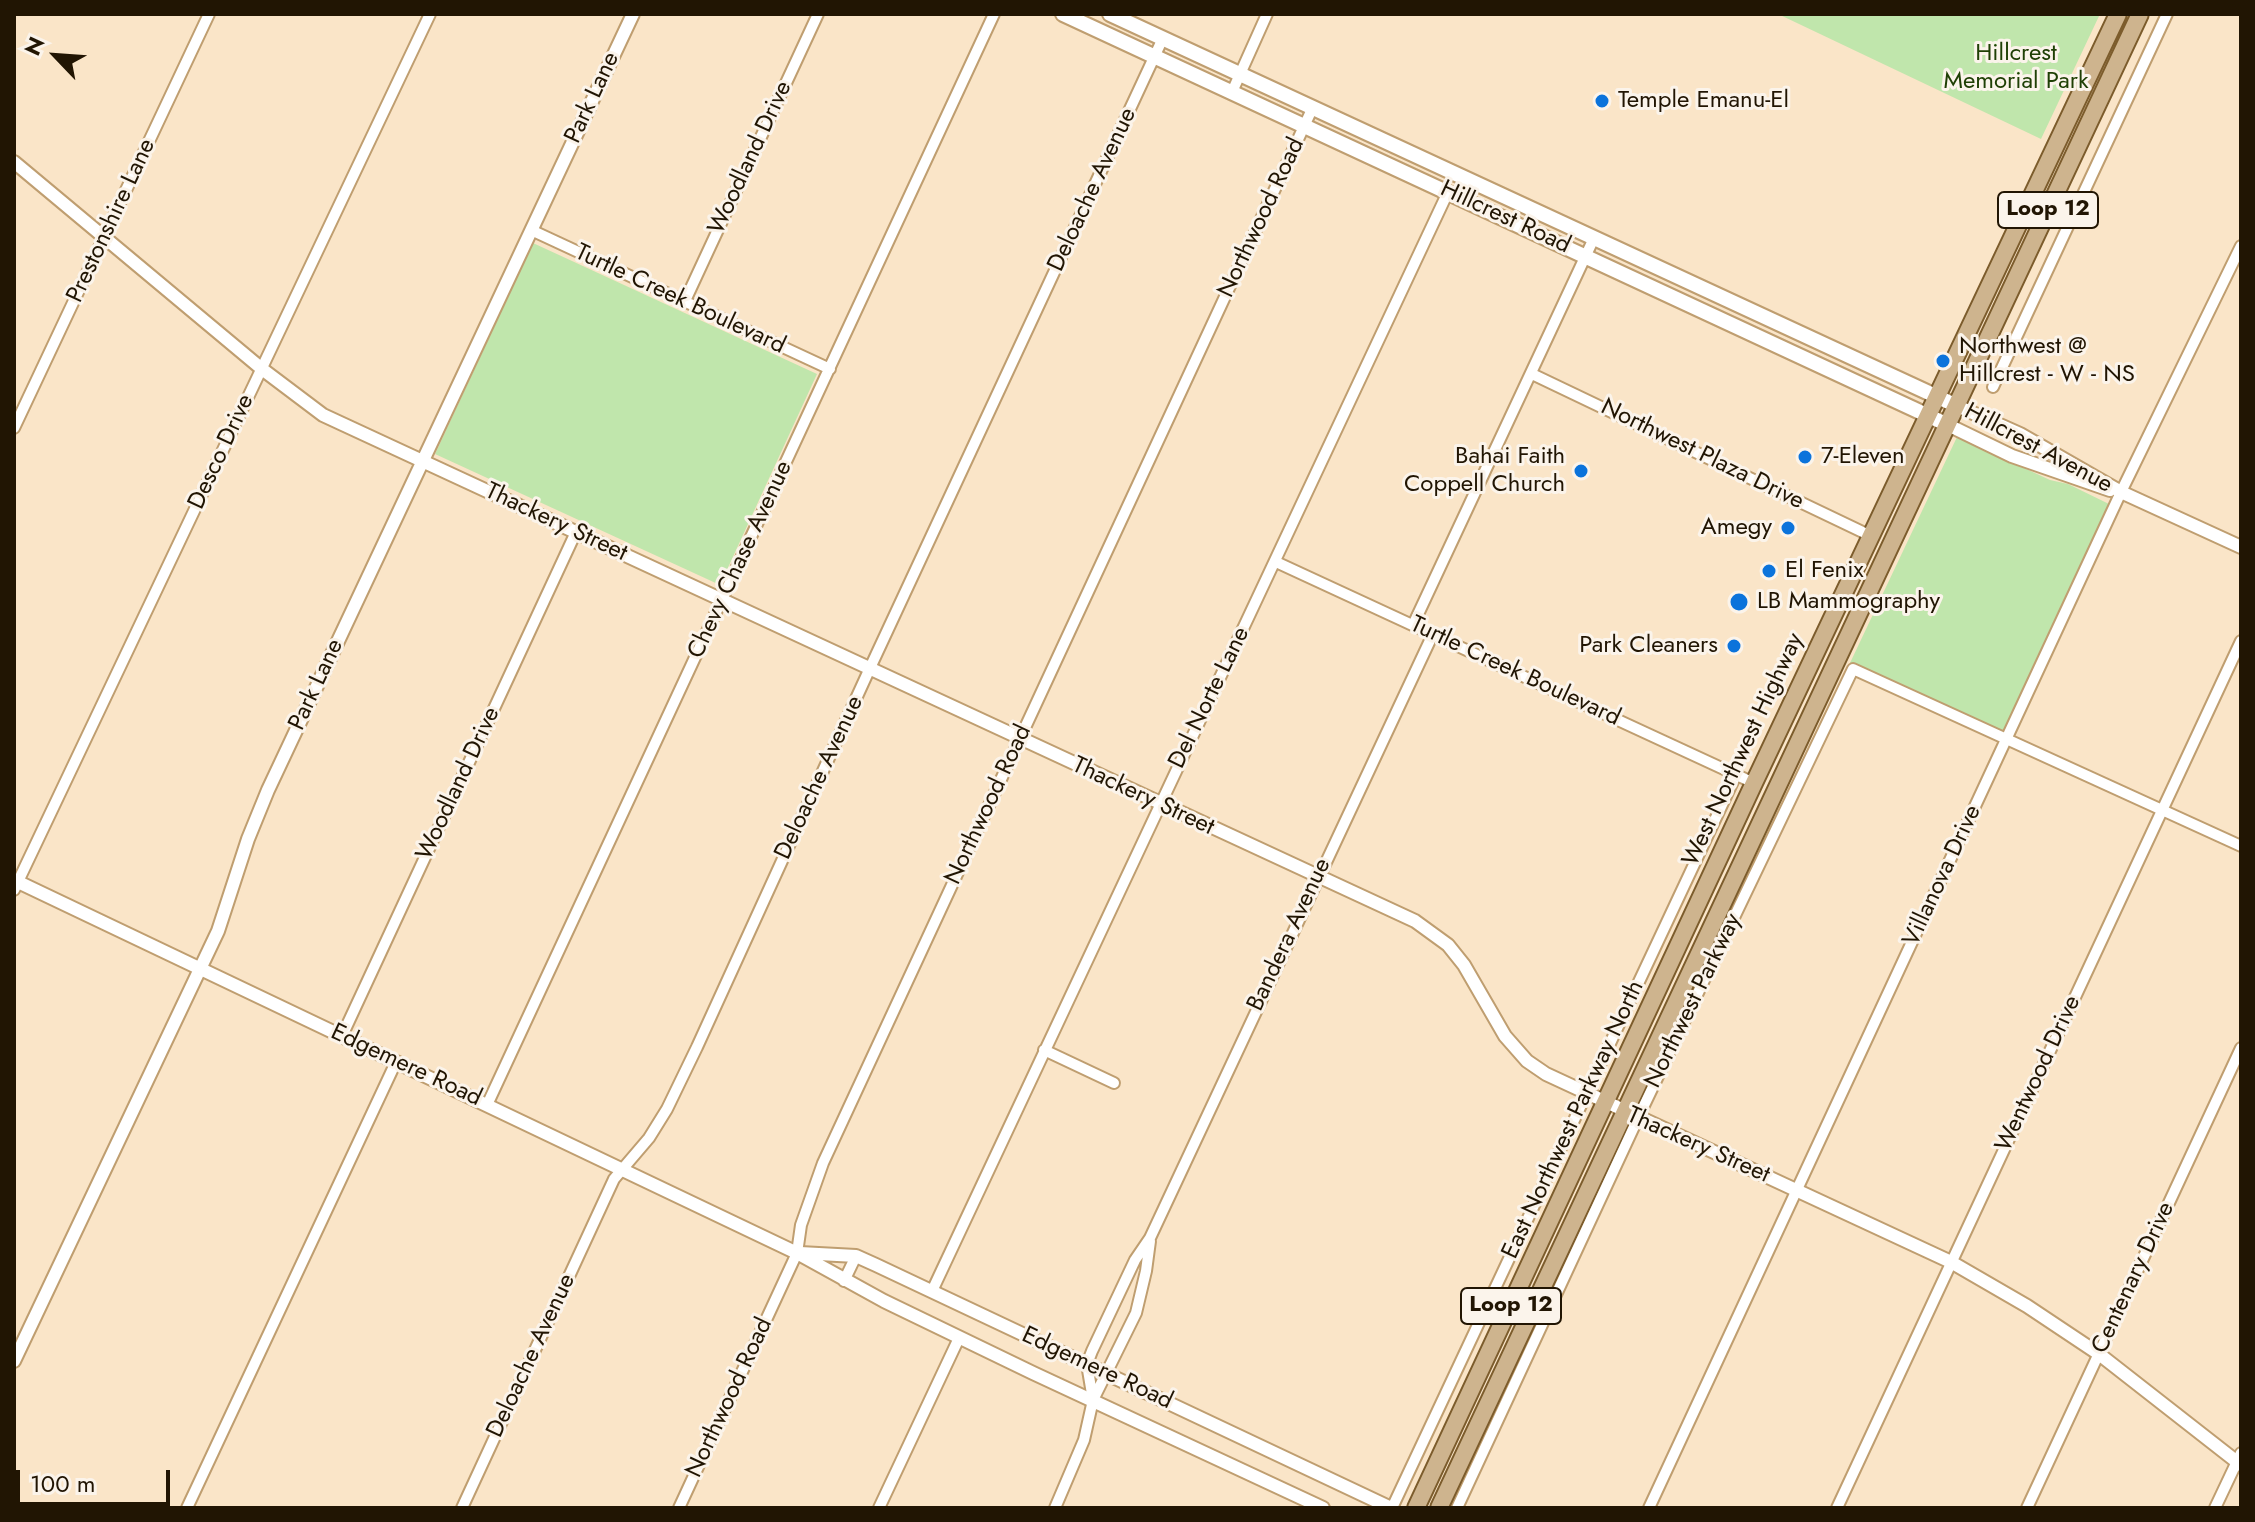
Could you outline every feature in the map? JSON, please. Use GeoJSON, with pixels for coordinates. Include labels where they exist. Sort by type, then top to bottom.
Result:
{"type":"FeatureCollection","features":[{"type":"Feature","properties":{"kind":"main road","name":"Hillcrest Road"},"geometry":{"type":"LineString","coordinates":[[1063,14],[1946,424]]}},
{"type":"Feature","properties":{"kind":"main road","name":"West Northwest Highway"},"geometry":{"type":"LineString","coordinates":[[1416,1508],[1754,783],[2118,14]]}},
{"type":"Feature","properties":{"kind":"main road","name":"West Northwest Highway"},"geometry":{"type":"LineString","coordinates":[[1439,1508],[1631,1115],[1946,424],[2140,14]]}},
{"type":"Feature","properties":{"kind":"main road","name":"Hillcrest Road"},"geometry":{"type":"LineString","coordinates":[[1114,15],[1955,405]]}},
{"type":"Feature","properties":{"kind":"main road"},"geometry":{"type":"LineString","coordinates":[[1453,194],[1461,176]]}},
{"type":"Feature","properties":{"kind":"main road"},"geometry":{"type":"LineString","coordinates":[[1680,300],[1689,280]]}},
{"type":"Feature","properties":{"kind":"main road"},"geometry":{"type":"LineString","coordinates":[[1790,350],[1798,332]]}},
{"type":"Feature","properties":{"kind":"main road"},"geometry":{"type":"LineString","coordinates":[[1754,783],[1775,794]]}},
{"type":"Feature","properties":{"kind":"street","name":"Prestonshire Lane"},"geometry":{"type":"LineString","coordinates":[[14,428],[209,14]]}},
{"type":"Feature","properties":{"kind":"street","name":"Desco Drive"},"geometry":{"type":"LineString","coordinates":[[15,884],[430,14]]}},
{"type":"Feature","properties":{"kind":"street","name":"Park Lane"},"geometry":{"type":"LineString","coordinates":[[14,1361],[218,931],[248,839],[268,790],[633,14]]}},
{"type":"Feature","properties":{"kind":"street","name":"Woodland Drive"},"geometry":{"type":"LineString","coordinates":[[684,303],[818,14]]}},
{"type":"Feature","properties":{"kind":"street","name":"Chevy Chase Avenue"},"geometry":{"type":"LineString","coordinates":[[487,1105],[994,14]]}},
{"type":"Feature","properties":{"kind":"street"},"geometry":{"type":"LineString","coordinates":[[1232,92],[1267,14]]}},
{"type":"Feature","properties":{"kind":"street"},"geometry":{"type":"LineString","coordinates":[[1993,387],[2167,14]]}},
{"type":"Feature","properties":{"kind":"street"},"geometry":{"type":"LineString","coordinates":[[1108,34],[1114,15]]}},
{"type":"Feature","properties":{"kind":"street","name":"Deloache Avenue"},"geometry":{"type":"LineString","coordinates":[[462,1508],[614,1179],[649,1138],[667,1109],[1163,38]]}},
{"type":"Feature","properties":{"kind":"street","name":"Northwood Road"},"geometry":{"type":"LineString","coordinates":[[679,1508],[797,1253],[801,1225],[823,1163],[1313,107]]}},
{"type":"Feature","properties":{"kind":"street","name":"Thackery Street"},"geometry":{"type":"LineString","coordinates":[[14,162],[262,369],[323,415],[1415,921],[1448,945],[1464,965],[1497,1025],[1514,1047],[1546,1074],[1951,1262],[2027,1306],[2099,1354],[2240,1460]]}},
{"type":"Feature","properties":{"kind":"street","name":"Del Norte Lane"},"geometry":{"type":"LineString","coordinates":[[932,1291],[1159,804],[1453,194]]}},
{"type":"Feature","properties":{"kind":"street","name":"Turtle Creek Boulevard"},"geometry":{"type":"LineString","coordinates":[[531,230],[830,369]]}},
{"type":"Feature","properties":{"kind":"street"},"geometry":{"type":"LineString","coordinates":[[1413,625],[1594,238]]}},
{"type":"Feature","properties":{"kind":"street","name":"Villanova Drive"},"geometry":{"type":"LineString","coordinates":[[1649,1508],[2121,492],[2241,246]]}},
{"type":"Feature","properties":{"kind":"street","name":"Northwest Plaza Drive"},"geometry":{"type":"LineString","coordinates":[[1532,374],[1871,536]]}},
{"type":"Feature","properties":{"kind":"street","name":"Hillcrest Avenue"},"geometry":{"type":"LineString","coordinates":[[1955,405],[2020,434],[2121,492],[2241,547]]}},
{"type":"Feature","properties":{"kind":"street","name":"Hillcrest Avenue"},"geometry":{"type":"LineString","coordinates":[[1946,424],[2012,456],[2096,487],[2121,492]]}},
{"type":"Feature","properties":{"kind":"street","name":"Woodland Drive"},"geometry":{"type":"LineString","coordinates":[[342,1036],[576,532]]}},
{"type":"Feature","properties":{"kind":"street","name":"Turtle Creek Boulevard"},"geometry":{"type":"LineString","coordinates":[[1276,562],[1754,783]]}},
{"type":"Feature","properties":{"kind":"street","name":"Bandera Avenue"},"geometry":{"type":"LineString","coordinates":[[1093,1400],[1087,1364],[1135,1260],[1150,1238],[1433,634]]}},
{"type":"Feature","properties":{"kind":"street","name":"Wentwood Drive"},"geometry":{"type":"LineString","coordinates":[[1837,1508],[2241,641]]}},
{"type":"Feature","properties":{"kind":"street","name":"Northwest Parkway"},"geometry":{"type":"LineString","coordinates":[[1457,1508],[1631,1115],[1853,669],[2007,738]]}},
{"type":"Feature","properties":{"kind":"street"},"geometry":{"type":"LineString","coordinates":[[2007,738],[2241,846]]}},
{"type":"Feature","properties":{"kind":"street","name":"East Northwest Parkway North"},"geometry":{"type":"LineString","coordinates":[[1392,1508],[1736,775]]}},
{"type":"Feature","properties":{"kind":"street","name":"Edgemere Road"},"geometry":{"type":"LineString","coordinates":[[15,884],[201,968],[797,1253],[844,1281],[959,1338],[1323,1508]]}},
{"type":"Feature","properties":{"kind":"street","name":"Centenary Drive"},"geometry":{"type":"LineString","coordinates":[[2027,1508],[2241,1048]]}},
{"type":"Feature","properties":{"kind":"street"},"geometry":{"type":"LineString","coordinates":[[1044,1050],[1114,1083]]}},
{"type":"Feature","properties":{"kind":"street"},"geometry":{"type":"LineString","coordinates":[[187,1508],[396,1062]]}},
{"type":"Feature","properties":{"kind":"street","name":"Bandera Avenue"},"geometry":{"type":"LineString","coordinates":[[1055,1508],[1084,1440],[1093,1400],[1108,1374],[1139,1303],[1150,1238]]}},
{"type":"Feature","properties":{"kind":"street","name":"Edgemere Road"},"geometry":{"type":"LineString","coordinates":[[797,1253],[856,1256],[1392,1508]]}},
{"type":"Feature","properties":{"kind":"street"},"geometry":{"type":"LineString","coordinates":[[844,1281],[856,1256]]}},
{"type":"Feature","properties":{"kind":"street"},"geometry":{"type":"LineString","coordinates":[[879,1508],[959,1338]]}},
{"type":"Feature","properties":{"kind":"street"},"geometry":{"type":"LineString","coordinates":[[2215,1508],[2240,1460]]}},
{"type":"Feature","properties":{"kind":"green space","name":"Hillcrest Memorial Park"},"geometry":{"type":"Polygon","coordinates":[[[1778,14],[2100,14],[2041,139],[1778,14]]]}},
{"type":"Feature","properties":{"kind":"green space"},"geometry":{"type":"Polygon","coordinates":[[[533,243],[817,374],[720,585],[435,454],[533,243]]]}},
{"type":"Feature","properties":{"kind":"green space"},"geometry":{"type":"Polygon","coordinates":[[[1957,437],[2109,504],[2003,733],[1850,663],[1957,437]]]}},
{"type":"Feature","properties":{"kind":"place","name":"Temple Emanu-El"},"geometry":{"type":"Point","coordinates":[1602,101]}},
{"type":"Feature","properties":{"kind":"place","name":"Northwest @ Hillcrest - W - NS"},"geometry":{"type":"Point","coordinates":[1943,361]}},
{"type":"Feature","properties":{"kind":"place","name":"7-Eleven"},"geometry":{"type":"Point","coordinates":[1805,457]}},
{"type":"Feature","properties":{"kind":"place","name":"Bahai Faith Coppell Church"},"geometry":{"type":"Point","coordinates":[1581,471]}},
{"type":"Feature","properties":{"kind":"place","name":"Amegy"},"geometry":{"type":"Point","coordinates":[1788,528]}},
{"type":"Feature","properties":{"kind":"place","name":"El Fenix"},"geometry":{"type":"Point","coordinates":[1769,571]}},
{"type":"Feature","properties":{"kind":"place","name":"LB Mammography"},"geometry":{"type":"Point","coordinates":[1739,602]}},
{"type":"Feature","properties":{"kind":"place","name":"Park Cleaners"},"geometry":{"type":"Point","coordinates":[1734,646]}}]}
